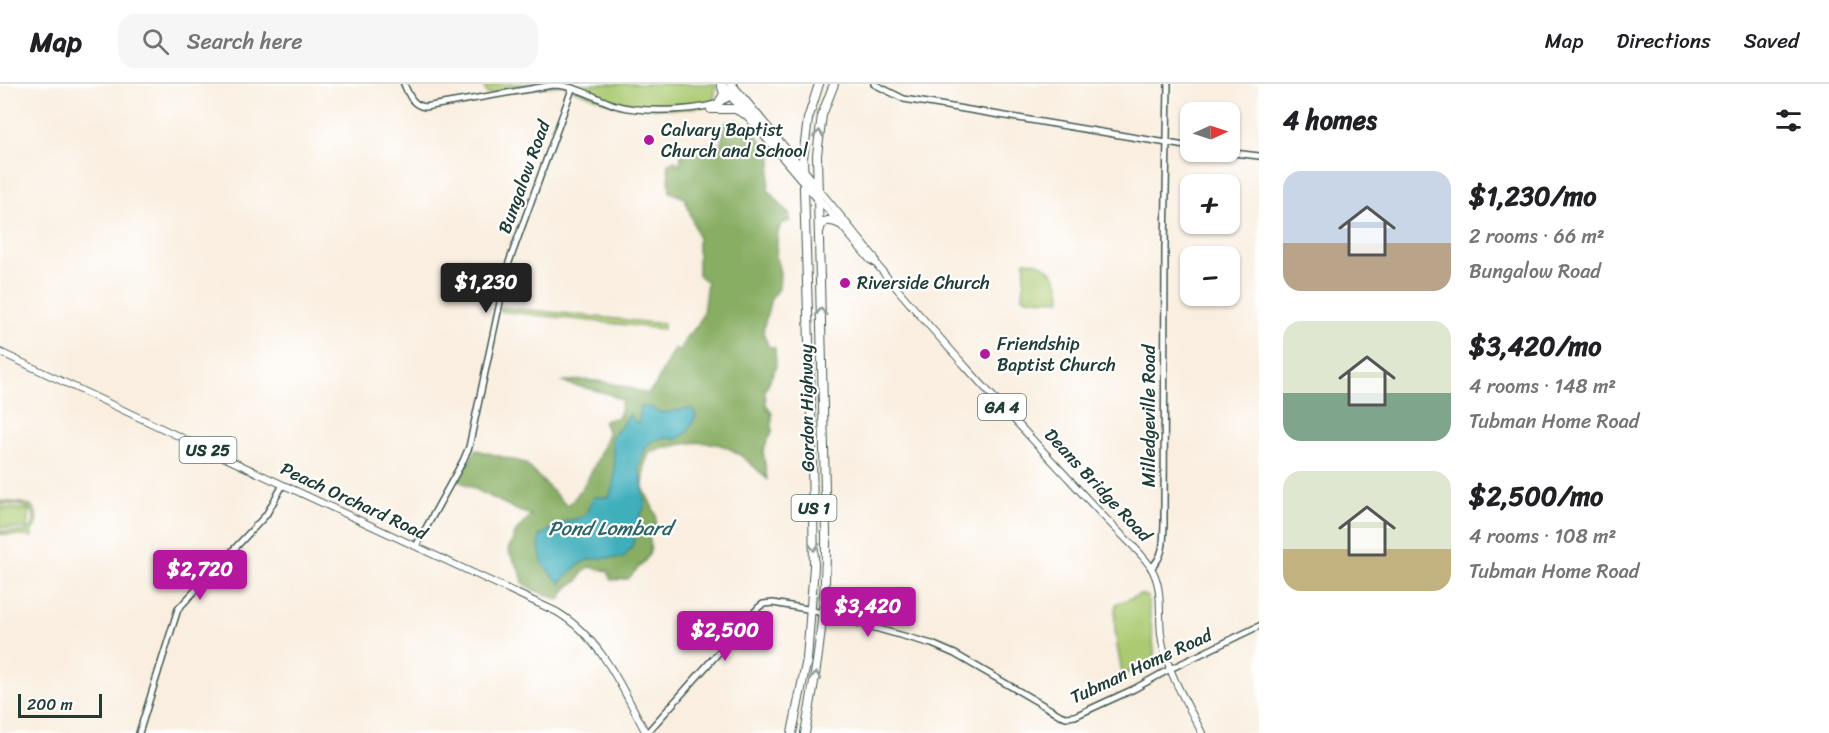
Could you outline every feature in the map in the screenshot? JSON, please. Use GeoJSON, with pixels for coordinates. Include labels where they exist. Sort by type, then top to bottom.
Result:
{"type":"FeatureCollection","features":[{"type":"Feature","properties":{"kind":"highway","name":"Deans Bridge Road"},"geometry":{"type":"LineString","coordinates":[[721,84],[735,93],[785,153],[818,187]]}},
{"type":"Feature","properties":{"kind":"highway"},"geometry":{"type":"LineString","coordinates":[[714,106],[724,94],[721,84]]}},
{"type":"Feature","properties":{"kind":"highway","name":"Gordon Highway"},"geometry":{"type":"LineString","coordinates":[[792,733],[807,659],[812,610],[814,540],[804,171],[805,133],[819,84]]}},
{"type":"Feature","properties":{"kind":"highway","name":"Gordon Highway"},"geometry":{"type":"LineString","coordinates":[[804,733],[819,659],[826,533],[818,197],[819,135],[829,96],[835,84]]}},
{"type":"Feature","properties":{"kind":"highway"},"geometry":{"type":"LineString","coordinates":[[714,106],[735,109],[755,119]]}},
{"type":"Feature","properties":{"kind":"highway"},"geometry":{"type":"LineString","coordinates":[[785,153],[801,143],[805,133]]}},
{"type":"Feature","properties":{"kind":"highway","name":"Deans Bridge Road"},"geometry":{"type":"LineString","coordinates":[[785,153],[818,197]]}},
{"type":"Feature","properties":{"kind":"highway","name":"US 1"},"geometry":{"type":"LineString","coordinates":[[785,153],[799,189],[805,223]]}},
{"type":"Feature","properties":{"kind":"highway"},"geometry":{"type":"LineString","coordinates":[[819,236],[821,225],[824,222],[831,220],[840,224]]}},
{"type":"Feature","properties":{"kind":"main road","name":"Deans Bridge Road"},"geometry":{"type":"LineString","coordinates":[[818,187],[875,258],[877,265]]}},
{"type":"Feature","properties":{"kind":"main road","name":"Deans Bridge Road"},"geometry":{"type":"LineString","coordinates":[[818,197],[870,260],[877,265],[1014,419],[1143,556],[1151,568]]}},
{"type":"Feature","properties":{"kind":"main road","name":"Peach Orchard Road"},"geometry":{"type":"LineString","coordinates":[[0,352],[531,599],[570,620],[597,647],[607,661],[646,733]]}},
{"type":"Feature","properties":{"kind":"main road","name":"GA 4"},"geometry":{"type":"LineString","coordinates":[[1151,568],[1159,589],[1162,644],[1170,669],[1202,733]]}},
{"type":"Feature","properties":{"kind":"street"},"geometry":{"type":"LineString","coordinates":[[404,84],[414,102],[422,107],[548,85],[562,85],[631,109],[726,105],[735,93]]}},
{"type":"Feature","properties":{"kind":"street"},"geometry":{"type":"LineString","coordinates":[[874,84],[904,99],[1180,145]]}},
{"type":"Feature","properties":{"kind":"street","name":"Milledgeville Road"},"geometry":{"type":"LineString","coordinates":[[1151,568],[1158,562],[1163,551],[1164,524],[1168,84]]}},
{"type":"Feature","properties":{"kind":"street","name":"Bungalow Road"},"geometry":{"type":"LineString","coordinates":[[416,546],[471,443],[508,265],[572,89]]}},
{"type":"Feature","properties":{"kind":"street"},"geometry":{"type":"LineString","coordinates":[[1240,154],[1259,156]]}},
{"type":"Feature","properties":{"kind":"street"},"geometry":{"type":"LineString","coordinates":[[139,733],[178,609],[267,515],[283,485]]}},
{"type":"Feature","properties":{"kind":"street","name":"Tubman Home Road"},"geometry":{"type":"LineString","coordinates":[[646,733],[763,604],[779,604],[812,610],[940,647],[1066,717],[1083,712],[1134,689],[1259,626]]}},
{"type":"Feature","properties":{"kind":"green space"},"geometry":{"type":"Polygon","coordinates":[[[483,84],[716,84],[714,105],[682,109],[618,106],[562,85],[487,94],[483,84]]]}},
{"type":"Feature","properties":{"kind":"green space"},"geometry":{"type":"Polygon","coordinates":[[[737,120],[754,131],[772,156],[768,190],[789,214],[790,221],[781,224],[778,232],[776,256],[780,273],[779,289],[771,298],[763,331],[768,346],[775,348],[776,366],[765,391],[766,404],[772,414],[772,432],[763,450],[767,479],[738,454],[714,443],[692,443],[650,452],[645,463],[643,487],[656,515],[656,529],[648,534],[649,554],[642,564],[628,579],[611,580],[608,571],[589,567],[578,581],[567,589],[560,600],[534,590],[523,583],[519,569],[508,550],[517,530],[531,515],[459,481],[476,450],[525,463],[565,504],[570,504],[577,495],[601,452],[608,433],[603,421],[619,417],[622,400],[606,393],[561,382],[583,380],[605,382],[647,394],[655,386],[674,348],[679,351],[687,336],[697,326],[703,313],[707,282],[698,275],[698,237],[685,198],[670,192],[668,163],[675,161],[680,165],[682,146],[721,144],[725,123],[737,120]]]}},
{"type":"Feature","properties":{"kind":"green space"},"geometry":{"type":"Polygon","coordinates":[[[1025,261],[1040,264],[1052,272],[1059,285],[1061,300],[1026,299],[1023,296],[1025,261]]]}},
{"type":"Feature","properties":{"kind":"green space"},"geometry":{"type":"Polygon","coordinates":[[[501,307],[664,324],[663,329],[500,311],[501,307]]]}},
{"type":"Feature","properties":{"kind":"green space"},"geometry":{"type":"Polygon","coordinates":[[[0,501],[31,506],[37,517],[30,533],[32,537],[0,534],[0,531],[26,532],[32,526],[34,519],[33,514],[26,507],[0,504],[0,501]]]}},
{"type":"Feature","properties":{"kind":"green space"},"geometry":{"type":"Polygon","coordinates":[[[0,507],[29,510],[27,529],[0,527],[0,507]]]}},
{"type":"Feature","properties":{"kind":"green space"},"geometry":{"type":"Polygon","coordinates":[[[1139,595],[1148,597],[1155,659],[1151,664],[1125,674],[1122,672],[1116,638],[1116,604],[1139,595]]]}},
{"type":"Feature","properties":{"kind":"water","name":"Pond Lombard"},"geometry":{"type":"Polygon","coordinates":[[[640,407],[650,407],[661,413],[692,408],[696,416],[687,433],[676,440],[663,438],[655,440],[645,449],[638,469],[641,475],[645,506],[638,521],[632,547],[623,558],[601,558],[581,563],[560,583],[543,563],[539,536],[562,523],[585,516],[594,497],[609,497],[614,475],[611,438],[630,414],[635,422],[639,423],[640,407]]]}},
{"type":"Feature","properties":{"kind":"place","name":"Calvary Baptist Church and School"},"geometry":{"type":"Point","coordinates":[649,140]}},
{"type":"Feature","properties":{"kind":"place","name":"Riverside Church"},"geometry":{"type":"Point","coordinates":[845,283]}},
{"type":"Feature","properties":{"kind":"place","name":"Friendship Baptist Church"},"geometry":{"type":"Point","coordinates":[985,354]}}]}
